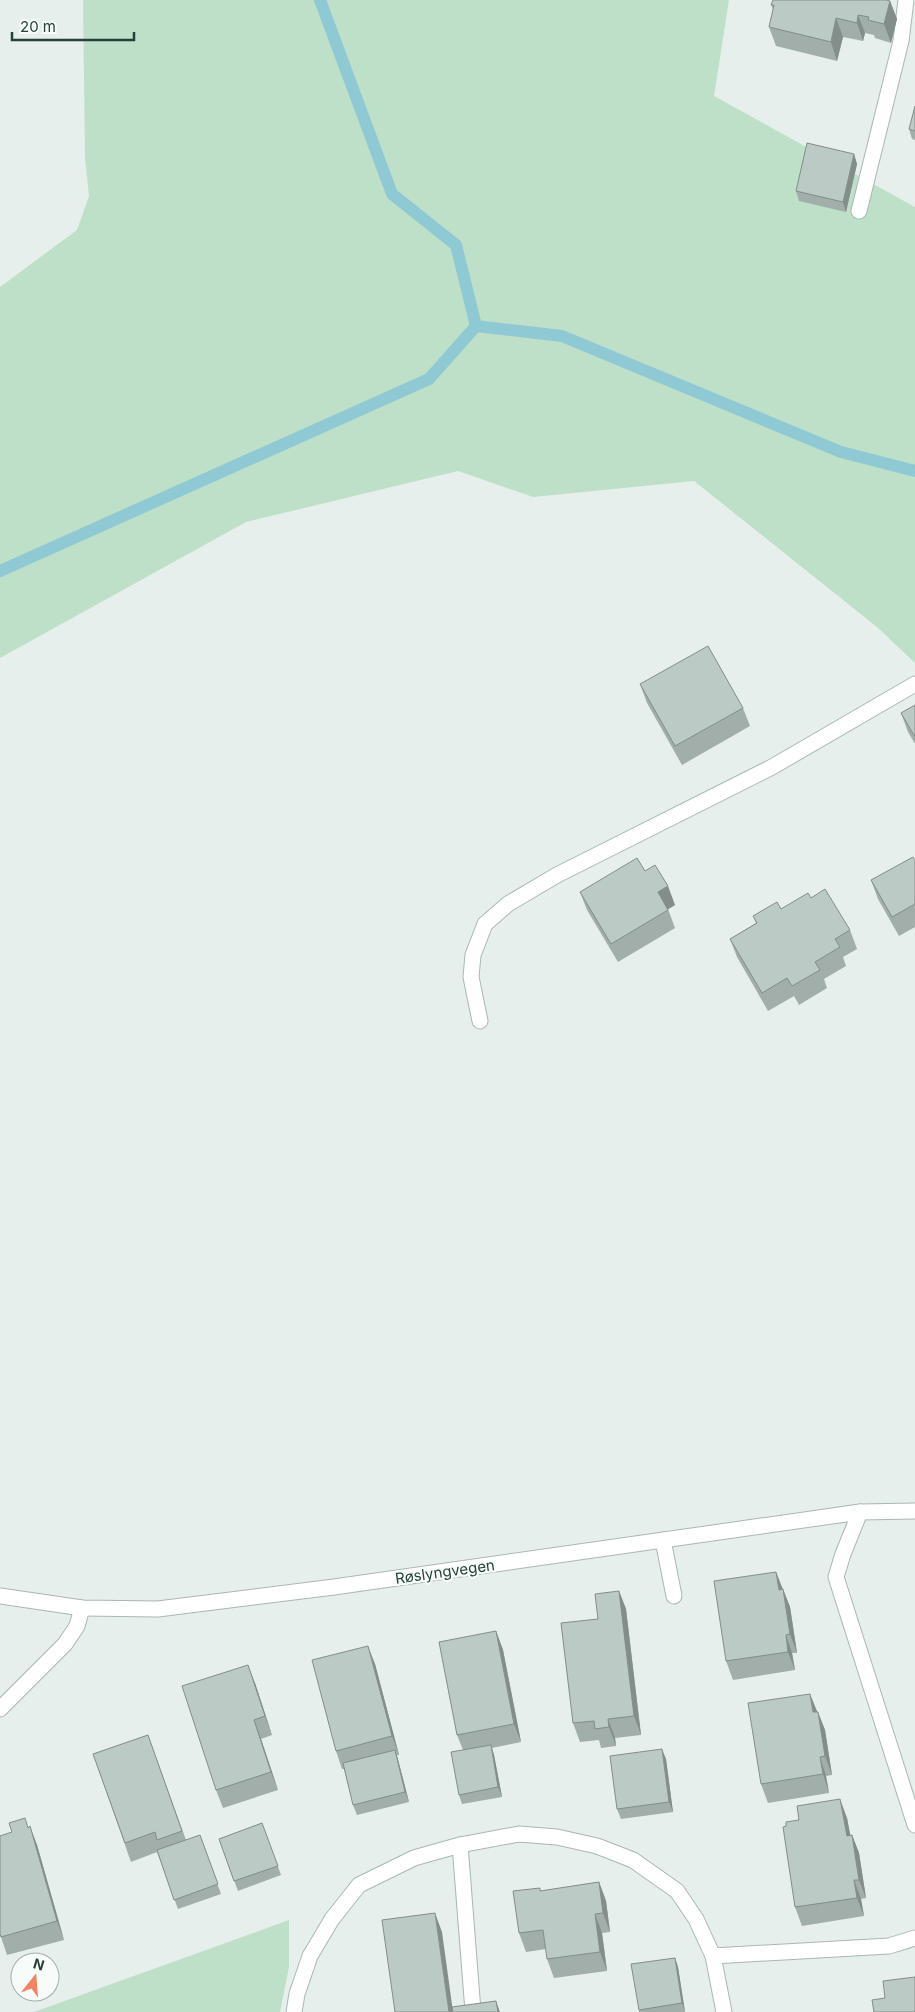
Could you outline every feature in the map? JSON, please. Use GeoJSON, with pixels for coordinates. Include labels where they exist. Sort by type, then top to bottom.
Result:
{"type":"FeatureCollection","features":[{"type":"Feature","properties":{"kind":"street"},"geometry":{"type":"LineString","coordinates":[[859,211],[901,41],[906,0]]}},
{"type":"Feature","properties":{"kind":"street"},"geometry":{"type":"LineString","coordinates":[[480,1021],[471,977],[473,955],[485,924],[508,904],[557,875],[772,767],[915,684]]}},
{"type":"Feature","properties":{"kind":"street","name":"Røslyngvegen"},"geometry":{"type":"LineString","coordinates":[[0,1596],[82,1608],[158,1609],[334,1587],[860,1512],[915,1511]]}},
{"type":"Feature","properties":{"kind":"street"},"geometry":{"type":"LineString","coordinates":[[860,1512],[843,1554],[836,1578],[915,1825]]}},
{"type":"Feature","properties":{"kind":"street"},"geometry":{"type":"LineString","coordinates":[[663,1540],[674,1596]]}},
{"type":"Feature","properties":{"kind":"street"},"geometry":{"type":"LineString","coordinates":[[0,1708],[65,1644],[77,1626],[82,1608]]}},
{"type":"Feature","properties":{"kind":"street"},"geometry":{"type":"LineString","coordinates":[[294,2012],[297,1994],[310,1956],[332,1919],[359,1885],[414,1858],[460,1845],[519,1834],[557,1837],[597,1846],[633,1860],[677,1891],[696,1920],[713,1956],[724,2012]]}},
{"type":"Feature","properties":{"kind":"street"},"geometry":{"type":"LineString","coordinates":[[460,1845],[474,2011]]}},
{"type":"Feature","properties":{"kind":"street"},"geometry":{"type":"LineString","coordinates":[[713,1956],[889,1946],[915,1938]]}},
{"type":"Feature","properties":{"kind":"green space"},"geometry":{"type":"Polygon","coordinates":[[[83,0],[729,0],[714,96],[915,207],[915,663],[877,627],[694,481],[533,497],[458,471],[246,522],[0,658],[0,287],[77,230],[89,196],[85,158],[83,0]]]}},
{"type":"Feature","properties":{"kind":"green space"},"geometry":{"type":"Polygon","coordinates":[[[289,1920],[289,1967],[280,2012],[34,2012],[289,1920]]]}},
{"type":"Feature","properties":{"kind":"building"},"geometry":{"type":"Polygon","coordinates":[[[773,0],[890,1],[884,24],[868,20],[869,17],[858,15],[857,23],[836,18],[831,42],[769,27],[774,5],[771,5],[773,0]]]}},
{"type":"Feature","properties":{"kind":"building"},"geometry":{"type":"Polygon","coordinates":[[[915,106],[915,131],[909,129],[915,106]]]}},
{"type":"Feature","properties":{"kind":"building"},"geometry":{"type":"Polygon","coordinates":[[[807,143],[854,154],[843,202],[796,191],[807,143]]]}},
{"type":"Feature","properties":{"kind":"building"},"geometry":{"type":"Polygon","coordinates":[[[708,646],[743,708],[675,746],[640,684],[708,646]]]}},
{"type":"Feature","properties":{"kind":"building"},"geometry":{"type":"Polygon","coordinates":[[[915,705],[915,737],[901,713],[915,705]]]}},
{"type":"Feature","properties":{"kind":"building"},"geometry":{"type":"Polygon","coordinates":[[[913,857],[915,860],[915,904],[892,917],[871,880],[913,857]]]}},
{"type":"Feature","properties":{"kind":"building"},"geometry":{"type":"Polygon","coordinates":[[[637,858],[645,871],[655,865],[668,886],[658,892],[668,910],[611,944],[580,892],[637,858]]]}},
{"type":"Feature","properties":{"kind":"building"},"geometry":{"type":"Polygon","coordinates":[[[825,889],[850,930],[835,939],[840,947],[815,962],[820,970],[792,986],[787,978],[762,993],[730,939],[757,923],[753,916],[777,902],[781,909],[808,893],[811,898],[825,889]]]}},
{"type":"Feature","properties":{"kind":"building"},"geometry":{"type":"Polygon","coordinates":[[[776,1572],[779,1590],[783,1589],[790,1634],[786,1635],[788,1652],[726,1661],[714,1581],[776,1572]]]}},
{"type":"Feature","properties":{"kind":"building"},"geometry":{"type":"Polygon","coordinates":[[[619,1591],[634,1716],[608,1719],[609,1727],[595,1729],[594,1721],[573,1723],[561,1623],[598,1619],[595,1594],[619,1591]]]}},
{"type":"Feature","properties":{"kind":"building"},"geometry":{"type":"Polygon","coordinates":[[[496,1631],[514,1724],[457,1735],[439,1642],[496,1631]]]}},
{"type":"Feature","properties":{"kind":"building"},"geometry":{"type":"Polygon","coordinates":[[[368,1646],[392,1736],[336,1751],[312,1660],[368,1646]]]}},
{"type":"Feature","properties":{"kind":"building"},"geometry":{"type":"Polygon","coordinates":[[[248,1665],[265,1716],[254,1720],[271,1772],[216,1790],[182,1686],[248,1665]]]}},
{"type":"Feature","properties":{"kind":"building"},"geometry":{"type":"Polygon","coordinates":[[[810,1694],[813,1712],[818,1712],[825,1756],[820,1757],[823,1774],[761,1784],[748,1703],[810,1694]]]}},
{"type":"Feature","properties":{"kind":"building"},"geometry":{"type":"Polygon","coordinates":[[[148,1735],[182,1831],[157,1840],[155,1832],[125,1843],[93,1754],[148,1735]]]}},
{"type":"Feature","properties":{"kind":"building"},"geometry":{"type":"Polygon","coordinates":[[[491,1745],[498,1787],[459,1795],[451,1752],[491,1745]]]}},
{"type":"Feature","properties":{"kind":"building"},"geometry":{"type":"Polygon","coordinates":[[[662,1749],[669,1802],[617,1809],[610,1756],[662,1749]]]}},
{"type":"Feature","properties":{"kind":"building"},"geometry":{"type":"Polygon","coordinates":[[[395,1750],[405,1792],[353,1805],[343,1763],[395,1750]]]}},
{"type":"Feature","properties":{"kind":"building"},"geometry":{"type":"Polygon","coordinates":[[[840,1799],[847,1836],[852,1835],[859,1880],[854,1880],[857,1898],[795,1907],[783,1827],[786,1826],[786,1822],[799,1820],[797,1806],[840,1799]]]}},
{"type":"Feature","properties":{"kind":"building"},"geometry":{"type":"Polygon","coordinates":[[[25,1818],[28,1828],[30,1826],[57,1921],[1,1937],[0,1836],[12,1832],[9,1823],[25,1818]]]}},
{"type":"Feature","properties":{"kind":"building"},"geometry":{"type":"Polygon","coordinates":[[[262,1823],[278,1866],[234,1881],[219,1839],[262,1823]]]}},
{"type":"Feature","properties":{"kind":"building"},"geometry":{"type":"Polygon","coordinates":[[[200,1835],[218,1884],[174,1900],[157,1850],[200,1835]]]}},
{"type":"Feature","properties":{"kind":"building"},"geometry":{"type":"Polygon","coordinates":[[[599,1882],[603,1913],[595,1914],[600,1952],[547,1959],[543,1930],[519,1933],[513,1891],[540,1888],[540,1891],[599,1882]]]}},
{"type":"Feature","properties":{"kind":"building"},"geometry":{"type":"Polygon","coordinates":[[[435,1913],[449,2012],[395,2012],[382,1920],[435,1913]]]}},
{"type":"Feature","properties":{"kind":"building"},"geometry":{"type":"Polygon","coordinates":[[[675,1958],[682,2003],[639,2010],[631,1964],[675,1958]]]}},
{"type":"Feature","properties":{"kind":"building"},"geometry":{"type":"Polygon","coordinates":[[[915,1977],[915,2012],[874,2012],[872,2000],[885,1998],[883,1981],[915,1977]]]}},
{"type":"Feature","properties":{"kind":"building"},"geometry":{"type":"Polygon","coordinates":[[[496,2001],[498,2012],[453,2012],[452,2007],[496,2001]]]}},
{"type":"Feature","properties":{"kind":"waterway"},"geometry":{"type":"LineString","coordinates":[[320,0],[392,194],[456,245],[476,326]]}},
{"type":"Feature","properties":{"kind":"waterway"},"geometry":{"type":"LineString","coordinates":[[476,326],[562,336],[841,452],[915,471]]}},
{"type":"Feature","properties":{"kind":"waterway"},"geometry":{"type":"LineString","coordinates":[[0,571],[429,379],[476,326]]}}]}
